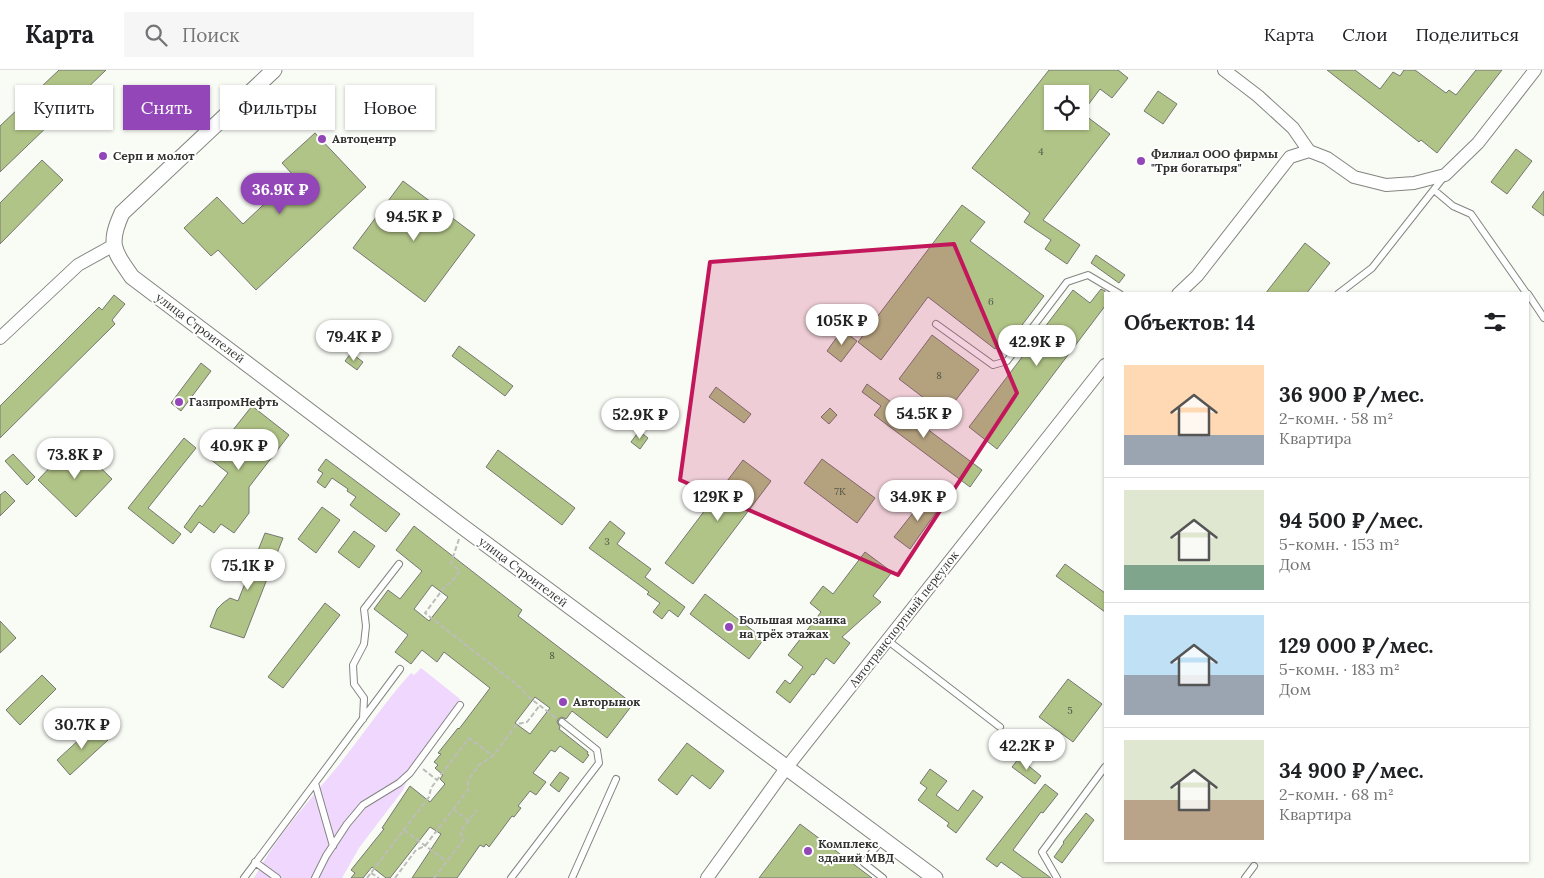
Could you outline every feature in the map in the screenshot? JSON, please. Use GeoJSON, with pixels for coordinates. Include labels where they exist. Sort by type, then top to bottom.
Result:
{"type":"FeatureCollection","features":[{"type":"Feature","properties":{"kind":"street"},"geometry":{"type":"LineString","coordinates":[[2,332],[78,265],[116,251],[114,231],[122,213],[274,70]]}},
{"type":"Feature","properties":{"kind":"street"},"geometry":{"type":"LineString","coordinates":[[1224,70],[1258,96],[1293,128],[1309,151],[1327,158],[1354,177],[1386,184],[1414,183],[1445,175],[1478,143],[1535,70]]}},
{"type":"Feature","properties":{"kind":"street"},"geometry":{"type":"LineString","coordinates":[[1180,292],[1197,276],[1290,157],[1309,151]]}},
{"type":"Feature","properties":{"kind":"street","name":"улица Строителей"},"geometry":{"type":"LineString","coordinates":[[116,251],[132,277],[459,524],[935,878]]}},
{"type":"Feature","properties":{"kind":"street","name":"Автотранспортный переулок"},"geometry":{"type":"LineString","coordinates":[[707,878],[787,767],[1104,365]]}},
{"type":"Feature","properties":{"kind":"lane"},"geometry":{"type":"LineString","coordinates":[[1341,292],[1372,268],[1445,175]]}},
{"type":"Feature","properties":{"kind":"lane"},"geometry":{"type":"LineString","coordinates":[[1434,190],[1453,206],[1471,214],[1526,292]]}},
{"type":"Feature","properties":{"kind":"lane"},"geometry":{"type":"LineString","coordinates":[[936,324],[993,365],[1007,361],[1068,282],[1088,275],[1117,292]]}},
{"type":"Feature","properties":{"kind":"lane"},"geometry":{"type":"LineString","coordinates":[[1529,297],[1544,318]]}},
{"type":"Feature","properties":{"kind":"lane"},"geometry":{"type":"LineString","coordinates":[[363,720],[364,698],[354,684],[354,665],[364,644],[366,626],[364,609],[399,564]]}},
{"type":"Feature","properties":{"kind":"lane"},"geometry":{"type":"LineString","coordinates":[[887,640],[1000,727]]}},
{"type":"Feature","properties":{"kind":"lane"},"geometry":{"type":"LineString","coordinates":[[244,878],[400,669]]}},
{"type":"Feature","properties":{"kind":"lane"},"geometry":{"type":"LineString","coordinates":[[315,878],[347,824],[363,805],[399,783],[410,773],[460,705]]}},
{"type":"Feature","properties":{"kind":"lane"},"geometry":{"type":"LineString","coordinates":[[511,878],[598,763],[597,750],[562,722]]}},
{"type":"Feature","properties":{"kind":"lane"},"geometry":{"type":"LineString","coordinates":[[1057,878],[1042,852],[1104,768]]}},
{"type":"Feature","properties":{"kind":"lane"},"geometry":{"type":"LineString","coordinates":[[572,878],[616,779]]}},
{"type":"Feature","properties":{"kind":"lane"},"geometry":{"type":"LineString","coordinates":[[315,783],[333,846]]}},
{"type":"Feature","properties":{"kind":"lane"},"geometry":{"type":"LineString","coordinates":[[882,838],[864,864],[883,878]]}},
{"type":"Feature","properties":{"kind":"lane"},"geometry":{"type":"LineString","coordinates":[[255,862],[277,878]]}},
{"type":"Feature","properties":{"kind":"lane"},"geometry":{"type":"LineString","coordinates":[[1245,878],[1254,866]]}},
{"type":"Feature","properties":{"kind":"path"},"geometry":{"type":"LineString","coordinates":[[459,524],[460,538],[451,563],[460,571],[451,583],[446,585],[425,613],[562,722]]}},
{"type":"Feature","properties":{"kind":"path"},"geometry":{"type":"LineString","coordinates":[[395,878],[416,850],[425,846],[468,790],[468,780],[480,764],[492,756],[518,724],[527,722],[540,705]]}},
{"type":"Feature","properties":{"kind":"path"},"geometry":{"type":"LineString","coordinates":[[367,878],[428,797],[431,788],[470,738],[492,756]]}},
{"type":"Feature","properties":{"kind":"path"},"geometry":{"type":"LineString","coordinates":[[417,764],[437,780]]}},
{"type":"Feature","properties":{"kind":"path"},"geometry":{"type":"LineString","coordinates":[[453,809],[469,821]]}},
{"type":"Feature","properties":{"kind":"path"},"geometry":{"type":"LineString","coordinates":[[434,878],[464,839],[460,832],[477,810]]}},
{"type":"Feature","properties":{"kind":"path"},"geometry":{"type":"LineString","coordinates":[[404,830],[446,862]]}},
{"type":"Feature","properties":{"kind":"path"},"geometry":{"type":"LineString","coordinates":[[371,873],[379,878]]}},
{"type":"Feature","properties":{"kind":"highlighted area"},"geometry":{"type":"Polygon","coordinates":[[[954,244],[1017,393],[898,575],[680,480],[710,262],[954,244]]]}},
{"type":"Feature","properties":{"kind":"shaded area"},"geometry":{"type":"Polygon","coordinates":[[[421,668],[460,699],[417,757],[403,790],[359,848],[342,878],[254,878],[272,848],[304,806],[411,673],[414,675],[421,668]]]}},
{"type":"Feature","properties":{"kind":"building"},"geometry":{"type":"Polygon","coordinates":[[[59,70],[106,70],[90,85],[43,85],[59,70]]]}},
{"type":"Feature","properties":{"kind":"building"},"geometry":{"type":"Polygon","coordinates":[[[1049,70],[1118,70],[1128,78],[1112,98],[1100,89],[1089,104],[1089,85],[1044,85],[1044,130],[1089,130],[1089,118],[1110,134],[1043,220],[1080,245],[1067,264],[1045,249],[1051,240],[1024,222],[1030,213],[972,168],[1049,70]]]}},
{"type":"Feature","properties":{"kind":"building"},"geometry":{"type":"Polygon","coordinates":[[[1327,70],[1355,70],[1380,89],[1393,72],[1400,76],[1404,70],[1415,70],[1446,93],[1449,90],[1456,95],[1476,70],[1502,70],[1437,153],[1421,140],[1419,142],[1327,70]]]}},
{"type":"Feature","properties":{"kind":"building"},"geometry":{"type":"Polygon","coordinates":[[[1158,91],[1177,104],[1163,124],[1144,111],[1158,91]]]}},
{"type":"Feature","properties":{"kind":"building"},"geometry":{"type":"Polygon","coordinates":[[[15,112],[15,130],[44,130],[0,172],[0,126],[15,112]]]}},
{"type":"Feature","properties":{"kind":"building"},"geometry":{"type":"Polygon","coordinates":[[[315,133],[366,187],[256,290],[218,250],[211,256],[184,228],[217,197],[243,224],[294,176],[282,163],[315,133]]]}},
{"type":"Feature","properties":{"kind":"building"},"geometry":{"type":"Polygon","coordinates":[[[1516,149],[1532,161],[1507,194],[1491,182],[1516,149]]]}},
{"type":"Feature","properties":{"kind":"building"},"geometry":{"type":"Polygon","coordinates":[[[42,160],[63,180],[0,244],[0,203],[42,160]]]}},
{"type":"Feature","properties":{"kind":"building"},"geometry":{"type":"Polygon","coordinates":[[[403,181],[475,235],[425,302],[353,248],[403,181]]]}},
{"type":"Feature","properties":{"kind":"building"},"geometry":{"type":"Polygon","coordinates":[[[1544,191],[1544,216],[1532,207],[1544,191]]]}},
{"type":"Feature","properties":{"kind":"building"},"geometry":{"type":"Polygon","coordinates":[[[962,205],[985,222],[970,241],[1044,296],[1010,341],[1004,336],[995,349],[928,297],[881,360],[858,342],[962,205]]]}},
{"type":"Feature","properties":{"kind":"building"},"geometry":{"type":"Polygon","coordinates":[[[1305,243],[1330,263],[1308,292],[1267,292],[1305,243]]]}},
{"type":"Feature","properties":{"kind":"building"},"geometry":{"type":"Polygon","coordinates":[[[1096,255],[1125,275],[1119,283],[1091,263],[1096,255]]]}},
{"type":"Feature","properties":{"kind":"building"},"geometry":{"type":"Polygon","coordinates":[[[1101,289],[1105,291],[1104,307],[997,449],[969,427],[1073,290],[1090,303],[1101,289]]]}},
{"type":"Feature","properties":{"kind":"building"},"geometry":{"type":"Polygon","coordinates":[[[114,295],[125,304],[112,320],[115,324],[0,438],[0,406],[99,307],[102,310],[114,295]]]}},
{"type":"Feature","properties":{"kind":"building"},"geometry":{"type":"Polygon","coordinates":[[[842,330],[857,341],[841,362],[827,351],[842,330]]]}},
{"type":"Feature","properties":{"kind":"building"},"geometry":{"type":"Polygon","coordinates":[[[932,335],[979,370],[945,414],[899,379],[932,335]]]}},
{"type":"Feature","properties":{"kind":"building"},"geometry":{"type":"Polygon","coordinates":[[[459,346],[513,386],[505,396],[452,356],[459,346]]]}},
{"type":"Feature","properties":{"kind":"building"},"geometry":{"type":"Polygon","coordinates":[[[351,353],[363,362],[357,370],[345,361],[351,353]]]}},
{"type":"Feature","properties":{"kind":"building"},"geometry":{"type":"Polygon","coordinates":[[[201,363],[211,371],[181,411],[171,403],[201,363]]]}},
{"type":"Feature","properties":{"kind":"building"},"geometry":{"type":"Polygon","coordinates":[[[867,384],[982,470],[970,487],[874,415],[881,406],[862,392],[867,384]]]}},
{"type":"Feature","properties":{"kind":"building"},"geometry":{"type":"Polygon","coordinates":[[[716,387],[751,414],[744,423],[709,397],[716,387]]]}},
{"type":"Feature","properties":{"kind":"building"},"geometry":{"type":"Polygon","coordinates":[[[252,406],[289,435],[249,487],[249,513],[234,533],[221,524],[214,533],[199,522],[191,533],[184,527],[228,473],[210,459],[252,406]]]}},
{"type":"Feature","properties":{"kind":"building"},"geometry":{"type":"Polygon","coordinates":[[[830,408],[837,415],[829,424],[821,417],[830,408]]]}},
{"type":"Feature","properties":{"kind":"building"},"geometry":{"type":"Polygon","coordinates":[[[639,431],[648,438],[640,449],[631,442],[639,431]]]}},
{"type":"Feature","properties":{"kind":"building"},"geometry":{"type":"Polygon","coordinates":[[[184,438],[196,448],[148,508],[181,534],[173,544],[128,508],[184,438]]]}},
{"type":"Feature","properties":{"kind":"building"},"geometry":{"type":"Polygon","coordinates":[[[74,442],[112,479],[76,517],[38,480],[74,442]]]}},
{"type":"Feature","properties":{"kind":"building"},"geometry":{"type":"Polygon","coordinates":[[[498,450],[575,508],[562,525],[486,467],[498,450]]]}},
{"type":"Feature","properties":{"kind":"building"},"geometry":{"type":"Polygon","coordinates":[[[13,454],[35,477],[27,485],[5,461],[13,454]]]}},
{"type":"Feature","properties":{"kind":"building"},"geometry":{"type":"Polygon","coordinates":[[[326,459],[400,514],[386,532],[350,505],[356,497],[347,491],[348,489],[332,478],[325,488],[317,482],[323,473],[318,470],[326,459]]]}},
{"type":"Feature","properties":{"kind":"building"},"geometry":{"type":"Polygon","coordinates":[[[822,459],[875,498],[857,523],[804,483],[822,459]]]}},
{"type":"Feature","properties":{"kind":"building"},"geometry":{"type":"Polygon","coordinates":[[[743,460],[771,481],[693,584],[665,563],[743,460]]]}},
{"type":"Feature","properties":{"kind":"building"},"geometry":{"type":"Polygon","coordinates":[[[5,491],[15,501],[0,516],[0,495],[5,491]]]}},
{"type":"Feature","properties":{"kind":"building"},"geometry":{"type":"Polygon","coordinates":[[[928,494],[942,504],[910,549],[894,537],[928,494]]]}},
{"type":"Feature","properties":{"kind":"building"},"geometry":{"type":"Polygon","coordinates":[[[322,507],[340,520],[316,553],[298,539],[322,507]]]}},
{"type":"Feature","properties":{"kind":"building"},"geometry":{"type":"Polygon","coordinates":[[[610,521],[625,533],[617,544],[651,569],[645,577],[685,607],[678,617],[669,610],[662,619],[653,612],[660,603],[647,594],[649,592],[589,548],[610,521]]]}},
{"type":"Feature","properties":{"kind":"building"},"geometry":{"type":"Polygon","coordinates":[[[414,526],[522,610],[518,616],[633,704],[607,738],[572,711],[566,719],[562,717],[558,719],[559,729],[588,752],[587,754],[589,755],[583,763],[560,746],[555,752],[551,750],[533,773],[546,782],[536,795],[530,791],[518,806],[521,808],[514,817],[512,816],[489,847],[486,844],[484,847],[480,845],[457,878],[412,878],[441,834],[430,827],[390,878],[386,878],[372,867],[363,878],[351,878],[355,873],[351,870],[384,829],[382,828],[410,786],[430,802],[445,784],[440,779],[443,775],[435,768],[438,765],[434,762],[441,754],[438,753],[490,688],[444,652],[437,662],[422,650],[411,664],[395,652],[408,635],[374,609],[388,590],[400,599],[422,571],[396,550],[414,526]],[[432,585],[414,609],[429,621],[448,597],[432,585]],[[535,697],[515,723],[530,734],[550,708],[535,697]]]}},
{"type":"Feature","properties":{"kind":"building"},"geometry":{"type":"Polygon","coordinates":[[[354,531],[375,546],[359,568],[338,552],[354,531]]]}},
{"type":"Feature","properties":{"kind":"building"},"geometry":{"type":"Polygon","coordinates":[[[265,533],[283,538],[244,638],[210,627],[217,609],[223,603],[230,598],[238,601],[265,533]]]}},
{"type":"Feature","properties":{"kind":"building"},"geometry":{"type":"Polygon","coordinates":[[[865,552],[892,572],[873,596],[881,602],[842,637],[850,643],[834,664],[826,658],[790,703],[776,692],[785,680],[790,684],[803,667],[788,655],[821,612],[810,603],[823,586],[833,594],[865,552]]]}},
{"type":"Feature","properties":{"kind":"building"},"geometry":{"type":"Polygon","coordinates":[[[1065,564],[1104,592],[1104,611],[1056,576],[1065,564]]]}},
{"type":"Feature","properties":{"kind":"building"},"geometry":{"type":"Polygon","coordinates":[[[705,594],[764,639],[749,659],[690,614],[705,594]]]}},
{"type":"Feature","properties":{"kind":"building"},"geometry":{"type":"Polygon","coordinates":[[[325,603],[340,615],[283,688],[268,677],[325,603]]]}},
{"type":"Feature","properties":{"kind":"building"},"geometry":{"type":"Polygon","coordinates":[[[0,621],[16,638],[0,653],[0,621]]]}},
{"type":"Feature","properties":{"kind":"building"},"geometry":{"type":"Polygon","coordinates":[[[42,675],[56,689],[20,725],[6,710],[42,675]]]}},
{"type":"Feature","properties":{"kind":"building"},"geometry":{"type":"Polygon","coordinates":[[[1068,679],[1102,704],[1073,742],[1039,717],[1068,679]]]}},
{"type":"Feature","properties":{"kind":"building"},"geometry":{"type":"Polygon","coordinates":[[[95,725],[108,740],[70,775],[57,760],[95,725]]]}},
{"type":"Feature","properties":{"kind":"building"},"geometry":{"type":"Polygon","coordinates":[[[687,743],[724,771],[710,789],[692,775],[677,795],[658,780],[687,743]]]}},
{"type":"Feature","properties":{"kind":"building"},"geometry":{"type":"Polygon","coordinates":[[[1019,758],[1041,776],[1035,784],[1012,767],[1019,758]]]}},
{"type":"Feature","properties":{"kind":"building"},"geometry":{"type":"Polygon","coordinates":[[[930,769],[947,781],[936,795],[958,811],[973,790],[983,797],[956,833],[947,826],[949,823],[918,800],[927,788],[920,783],[930,769]]]}},
{"type":"Feature","properties":{"kind":"building"},"geometry":{"type":"Polygon","coordinates":[[[560,772],[569,778],[559,792],[550,785],[560,772]]]}},
{"type":"Feature","properties":{"kind":"building"},"geometry":{"type":"Polygon","coordinates":[[[1045,784],[1058,794],[1043,813],[1041,812],[1013,850],[1051,878],[1023,878],[1001,862],[997,867],[986,859],[1045,784]]]}},
{"type":"Feature","properties":{"kind":"building"},"geometry":{"type":"Polygon","coordinates":[[[1086,813],[1094,820],[1062,863],[1054,857],[1063,842],[1086,813]]]}},
{"type":"Feature","properties":{"kind":"building","name":"Комплекс зданий МВД"},"geometry":{"type":"Polygon","coordinates":[[[800,824],[872,878],[759,878],[800,824]]]}},
{"type":"Feature","properties":{"kind":"place","name":"Автоцентр"},"geometry":{"type":"Point","coordinates":[322,139]}},
{"type":"Feature","properties":{"kind":"place","name":"Серп и молот"},"geometry":{"type":"Point","coordinates":[103,156]}},
{"type":"Feature","properties":{"kind":"place","name":"Филиал ООО фирмы \"Три богатыря\""},"geometry":{"type":"Point","coordinates":[1141,161]}},
{"type":"Feature","properties":{"kind":"place","name":"ГазпромНефть"},"geometry":{"type":"Point","coordinates":[179,402]}},
{"type":"Feature","properties":{"kind":"place","name":"Большая мозаика на трёх этажах"},"geometry":{"type":"Point","coordinates":[729,627]}},
{"type":"Feature","properties":{"kind":"place","name":"Авторынок"},"geometry":{"type":"Point","coordinates":[563,702]}},
{"type":"Feature","properties":{"kind":"place","name":"Комплекс зданий МВД"},"geometry":{"type":"Point","coordinates":[808,851]}}]}
